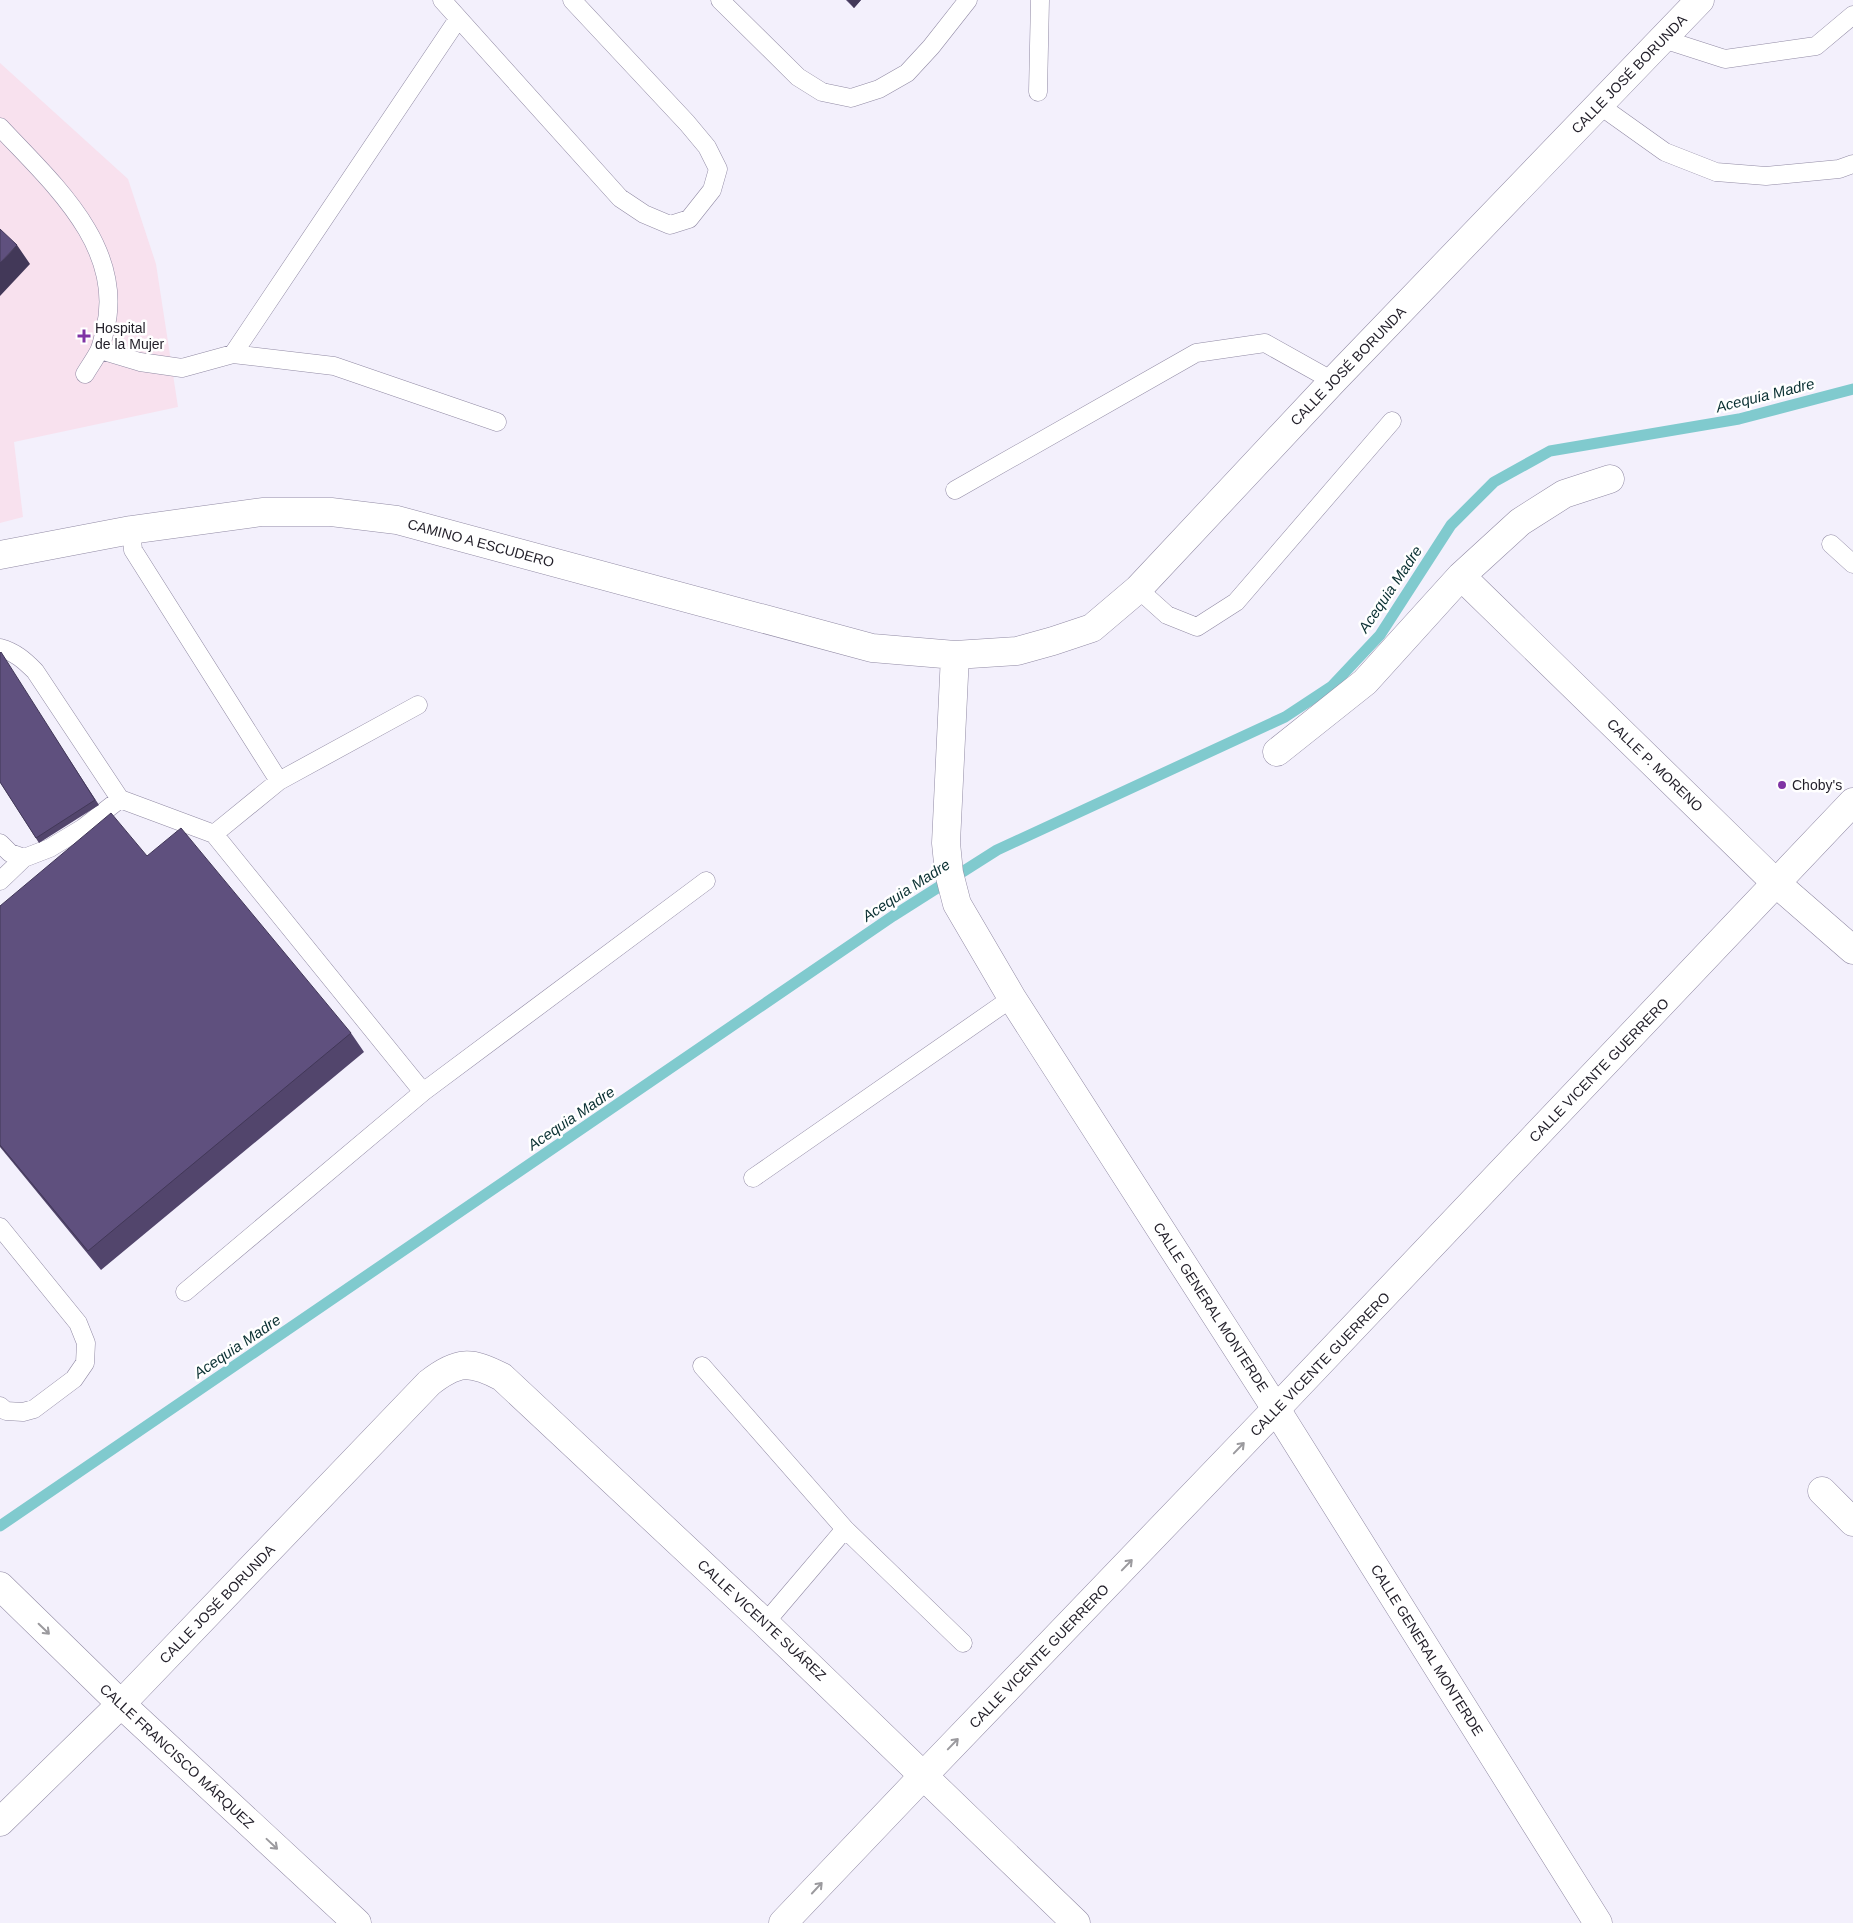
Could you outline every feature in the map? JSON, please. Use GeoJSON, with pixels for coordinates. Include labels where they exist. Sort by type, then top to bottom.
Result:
{"type":"FeatureCollection","features":[{"type":"Feature","properties":{"kind":"street","name":"CALLE JOSÉ BORUNDA"},"geometry":{"type":"LineString","coordinates":[[955,655],[1017,651],[1092,628],[1138,589],[1333,381],[1700,0]]}},
{"type":"Feature","properties":{"kind":"street"},"geometry":{"type":"LineString","coordinates":[[1278,752],[1365,682],[1461,576],[1528,517],[1564,494],[1610,479]]}},
{"type":"Feature","properties":{"kind":"street","name":"CAMINO A ESCUDERO"},"geometry":{"type":"LineString","coordinates":[[0,555],[131,530],[262,512],[332,512],[397,520],[872,648],[955,655]]}},
{"type":"Feature","properties":{"kind":"street","name":"CALLE P. MORENO"},"geometry":{"type":"LineString","coordinates":[[1461,576],[1776,883],[1853,950]]}},
{"type":"Feature","properties":{"kind":"street","name":"CALLE GENERAL MONTERDE"},"geometry":{"type":"LineString","coordinates":[[955,655],[946,843],[949,873],[956,904],[1012,998],[1276,1409],[1598,1923]]}},
{"type":"Feature","properties":{"kind":"street","name":"CALLE VICENTE GUERRERO"},"geometry":{"type":"LineString","coordinates":[[783,1923],[1276,1409],[1853,802]]}},
{"type":"Feature","properties":{"kind":"street","name":"CALLE VICENTE SUÁREZ"},"geometry":{"type":"LineString","coordinates":[[429,1383],[445,1370],[462,1365],[482,1367],[502,1377],[924,1774],[1076,1923]]}},
{"type":"Feature","properties":{"kind":"street","name":"CALLE JOSÉ BORUNDA"},"geometry":{"type":"LineString","coordinates":[[0,1822],[121,1704],[429,1383]]}},
{"type":"Feature","properties":{"kind":"street"},"geometry":{"type":"LineString","coordinates":[[1822,1491],[1853,1522]]}},
{"type":"Feature","properties":{"kind":"street","name":"CALLE FRANCISCO MÁRQUEZ"},"geometry":{"type":"LineString","coordinates":[[4,1591],[121,1704],[357,1923]]}},
{"type":"Feature","properties":{"kind":"lane"},"geometry":{"type":"LineString","coordinates":[[442,0],[620,198],[644,214],[670,225],[689,219],[712,190],[718,169],[707,147],[572,0]]}},
{"type":"Feature","properties":{"kind":"lane"},"geometry":{"type":"LineString","coordinates":[[720,0],[798,77],[822,92],[851,98],[879,89],[907,73],[931,47],[968,0]]}},
{"type":"Feature","properties":{"kind":"lane"},"geometry":{"type":"LineString","coordinates":[[1038,92],[1040,0]]}},
{"type":"Feature","properties":{"kind":"lane"},"geometry":{"type":"LineString","coordinates":[[1663,38],[1725,59],[1816,46],[1853,15]]}},
{"type":"Feature","properties":{"kind":"lane"},"geometry":{"type":"LineString","coordinates":[[233,354],[458,19]]}},
{"type":"Feature","properties":{"kind":"lane"},"geometry":{"type":"LineString","coordinates":[[1599,105],[1665,152],[1716,172],[1766,176],[1838,169],[1853,164]]}},
{"type":"Feature","properties":{"kind":"lane"},"geometry":{"type":"LineString","coordinates":[[0,127],[67,199],[89,232],[103,263],[108,286],[108,315],[100,350],[84,374]]}},
{"type":"Feature","properties":{"kind":"lane"},"geometry":{"type":"LineString","coordinates":[[955,490],[1196,352],[1265,343],[1333,381]]}},
{"type":"Feature","properties":{"kind":"lane"},"geometry":{"type":"LineString","coordinates":[[100,350],[140,362],[182,368],[233,354],[334,366],[496,422]]}},
{"type":"Feature","properties":{"kind":"lane"},"geometry":{"type":"LineString","coordinates":[[1138,589],[1167,615],[1197,627],[1236,602],[1392,422]]}},
{"type":"Feature","properties":{"kind":"lane"},"geometry":{"type":"LineString","coordinates":[[131,530],[133,550],[279,781]]}},
{"type":"Feature","properties":{"kind":"lane"},"geometry":{"type":"LineString","coordinates":[[1831,544],[1853,564]]}},
{"type":"Feature","properties":{"kind":"lane"},"geometry":{"type":"LineString","coordinates":[[0,648],[11,650],[35,671],[120,799],[214,834],[423,1092]]}},
{"type":"Feature","properties":{"kind":"lane"},"geometry":{"type":"LineString","coordinates":[[214,834],[279,781],[418,705]]}},
{"type":"Feature","properties":{"kind":"lane"},"geometry":{"type":"LineString","coordinates":[[0,881],[24,858],[50,848],[83,828],[120,799]]}},
{"type":"Feature","properties":{"kind":"lane"},"geometry":{"type":"LineString","coordinates":[[0,843],[10,853],[24,858]]}},
{"type":"Feature","properties":{"kind":"lane"},"geometry":{"type":"LineString","coordinates":[[186,1292],[423,1092],[706,881]]}},
{"type":"Feature","properties":{"kind":"lane"},"geometry":{"type":"LineString","coordinates":[[753,1178],[1012,998]]}},
{"type":"Feature","properties":{"kind":"lane"},"geometry":{"type":"LineString","coordinates":[[0,1227],[78,1322],[86,1343],[85,1363],[74,1379],[34,1409],[23,1412],[6,1411],[0,1406]]}},
{"type":"Feature","properties":{"kind":"lane"},"geometry":{"type":"LineString","coordinates":[[702,1366],[845,1529],[963,1644]]}},
{"type":"Feature","properties":{"kind":"lane"},"geometry":{"type":"LineString","coordinates":[[765,1623],[845,1529]]}},
{"type":"Feature","properties":{"kind":"shaded area","name":"Hospital de la Mujer"},"geometry":{"type":"Polygon","coordinates":[[[0,63],[128,179],[156,264],[178,407],[14,442],[23,517],[0,523],[0,63]]]}},
{"type":"Feature","properties":{"kind":"building"},"geometry":{"type":"Polygon","coordinates":[[[0,229],[17,245],[0,263],[0,229]]]}},
{"type":"Feature","properties":{"kind":"building"},"geometry":{"type":"Polygon","coordinates":[[[1,652],[95,800],[36,838],[0,782],[1,652]]]}},
{"type":"Feature","properties":{"kind":"building"},"geometry":{"type":"Polygon","coordinates":[[[111,813],[147,856],[181,828],[351,1033],[88,1251],[0,1145],[0,906],[111,813]]]}},
{"type":"Feature","properties":{"kind":"waterway","name":"Acequia Madre"},"geometry":{"type":"LineString","coordinates":[[0,1526],[893,916],[997,850],[1285,717],[1332,686],[1380,635],[1451,525],[1494,482],[1550,451],[1739,419],[1853,389]]}},
{"type":"Feature","properties":{"kind":"place","name":"Hospital de la Mujer"},"geometry":{"type":"Point","coordinates":[84,336]}},
{"type":"Feature","properties":{"kind":"place","name":"Choby's"},"geometry":{"type":"Point","coordinates":[1782,785]}}]}
